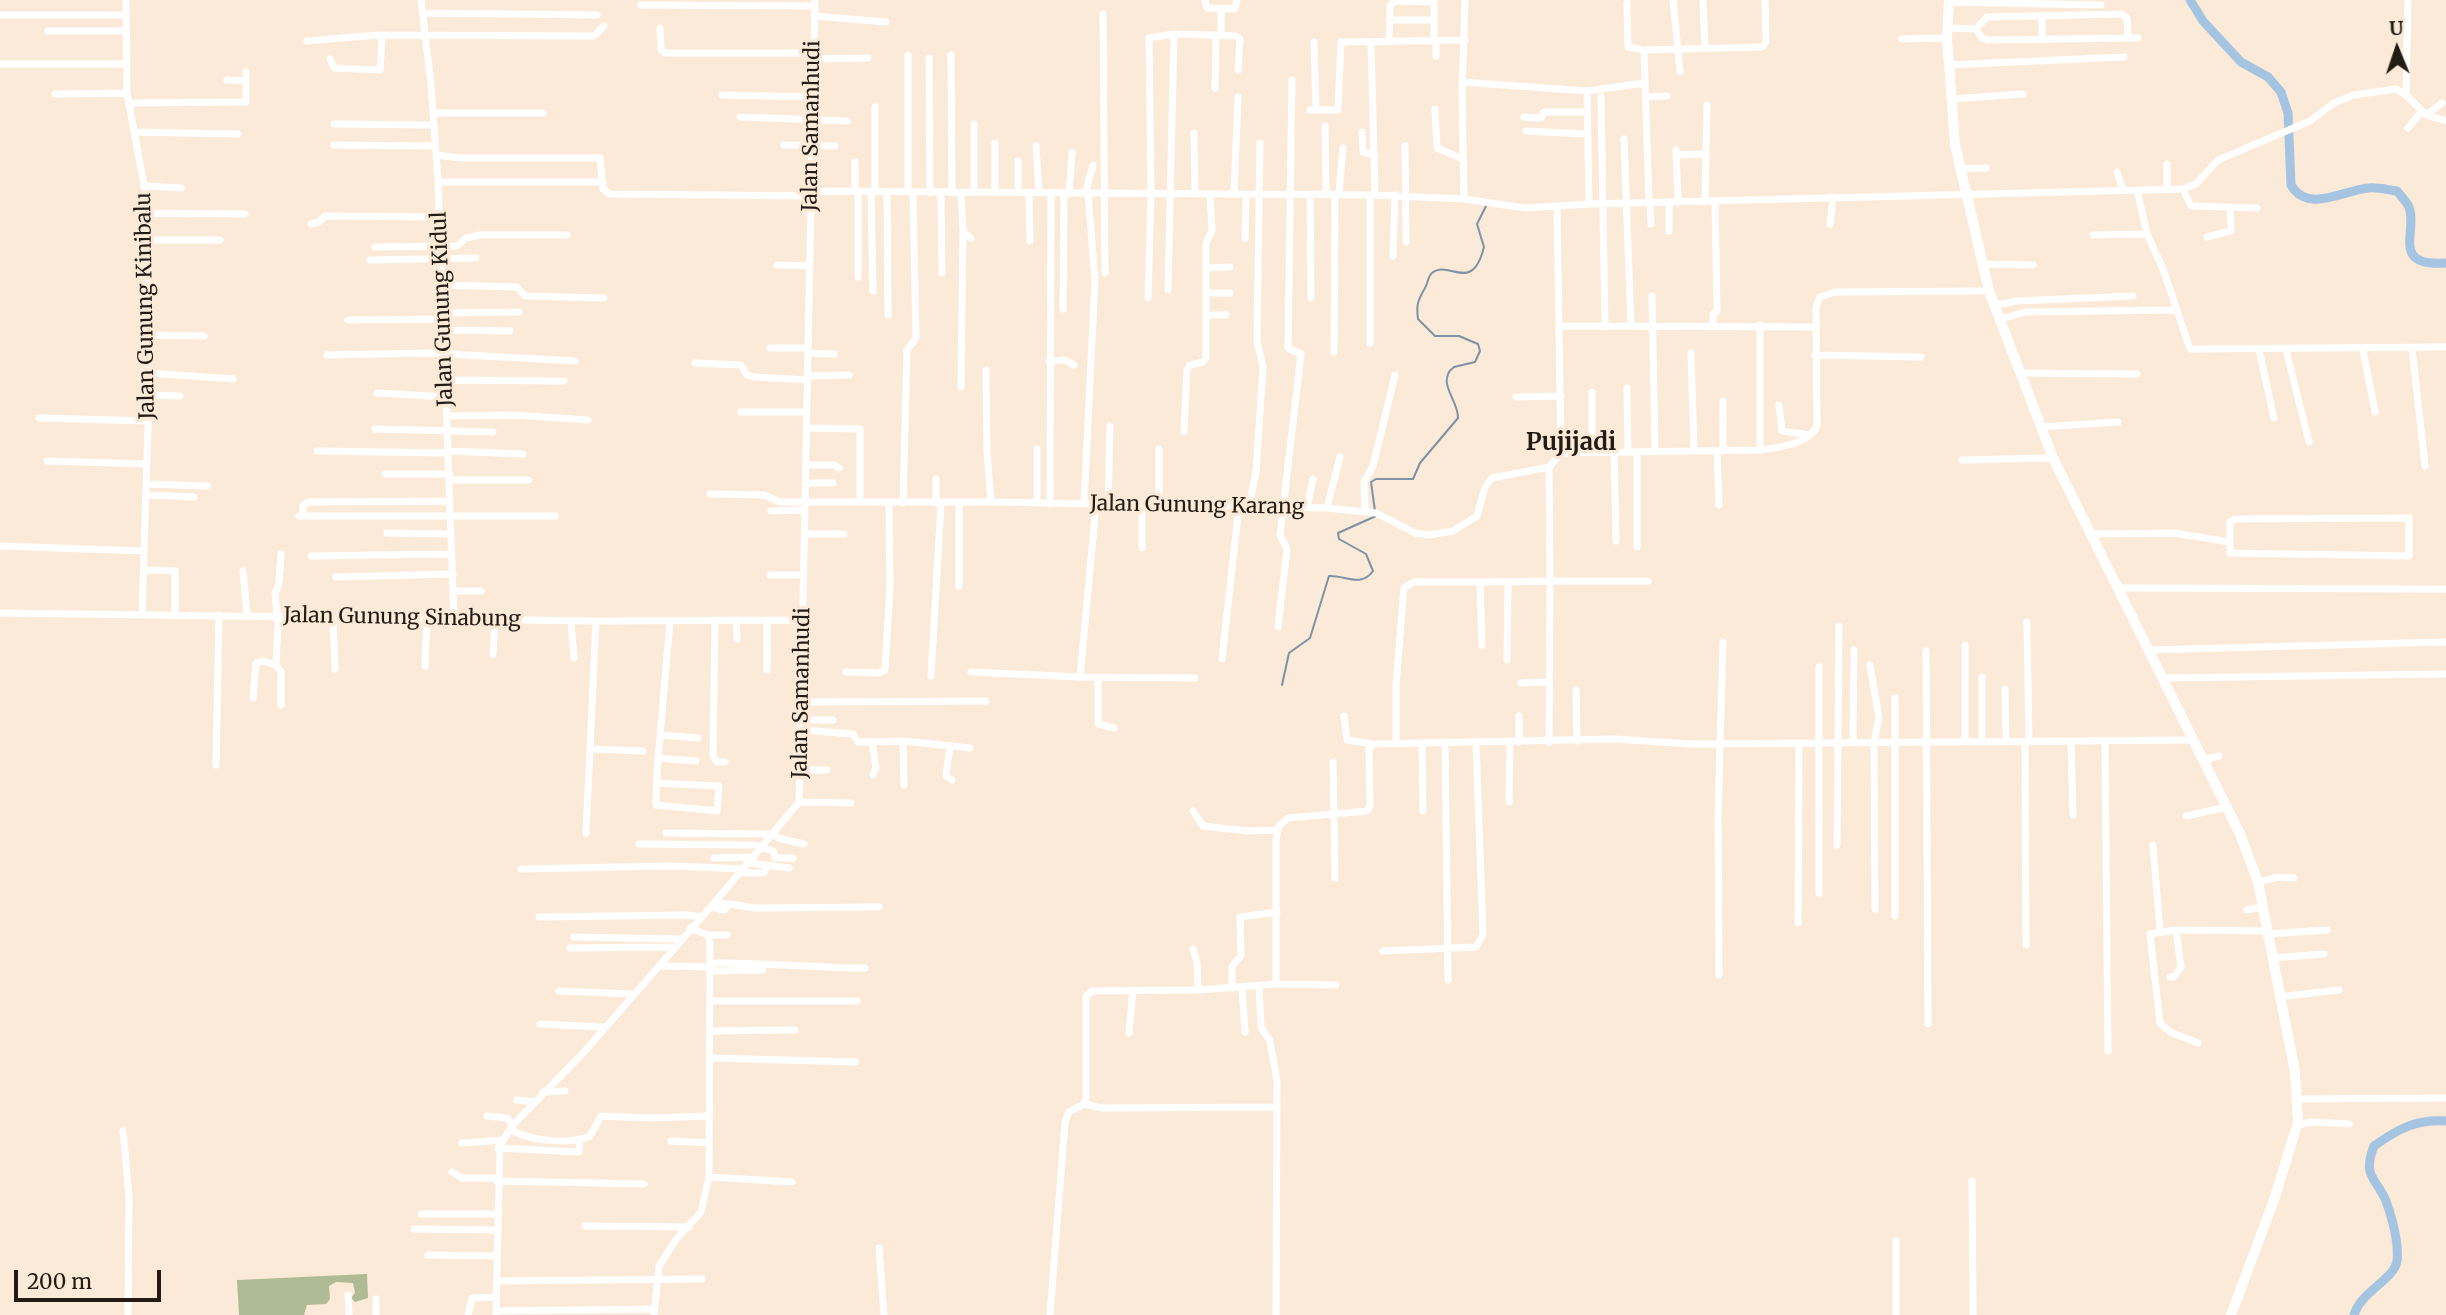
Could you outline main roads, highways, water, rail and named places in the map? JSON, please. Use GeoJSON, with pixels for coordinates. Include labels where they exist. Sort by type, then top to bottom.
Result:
{"type":"FeatureCollection","features":[{"type":"Feature","properties":{"kind":"main road"},"geometry":{"type":"LineString","coordinates":[[1949,1],[1949,65],[1958,169],[1989,291],[2053,458],[2088,534],[2119,588],[2247,848],[2258,882],[2298,1099],[2298,1125],[2274,1200],[2231,1315]]}},
{"type":"Feature","properties":{"kind":"waterway"},"geometry":{"type":"LineString","coordinates":[[2190,0],[2203,21],[2241,62],[2268,77],[2281,92],[2288,113],[2291,185],[2298,194],[2316,199],[2369,188],[2397,191],[2408,205],[2411,215],[2412,253],[2417,259],[2428,263],[2446,263]]}},
{"type":"Feature","properties":{"kind":"waterway"},"geometry":{"type":"LineString","coordinates":[[1375,511],[1371,482],[1376,479],[1413,479],[1420,463],[1458,418],[1447,378],[1454,367],[1475,362],[1480,351],[1478,344],[1459,336],[1435,336],[1418,319],[1417,306],[1432,273],[1439,270],[1467,273],[1479,261],[1484,247],[1477,224],[1486,206]]}},
{"type":"Feature","properties":{"kind":"waterway"},"geometry":{"type":"LineString","coordinates":[[1282,685],[1289,653],[1310,638],[1329,576],[1358,580],[1373,571],[1366,554],[1339,539],[1338,533],[1376,516]]}},
{"type":"Feature","properties":{"kind":"waterway"},"geometry":{"type":"LineString","coordinates":[[2354,1315],[2363,1299],[2390,1274],[2397,1261],[2391,1215],[2370,1171],[2374,1146],[2408,1126],[2446,1121]]}},
{"type":"Feature","properties":{"kind":"district","name":"Pujijadi"},"geometry":{"type":"Point","coordinates":[1571,443]}}]}
